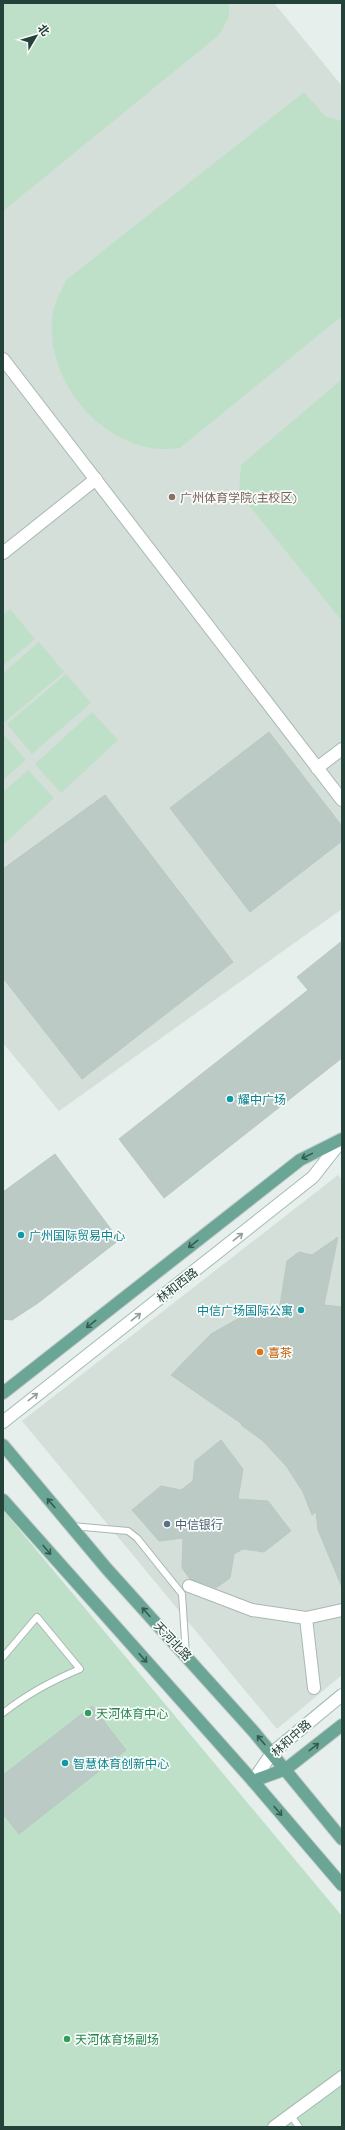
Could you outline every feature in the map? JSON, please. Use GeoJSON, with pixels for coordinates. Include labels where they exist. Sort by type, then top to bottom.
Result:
{"type":"FeatureCollection","features":[{"type":"Feature","properties":{"kind":"main road","name":"林和西路"},"geometry":{"type":"LineString","coordinates":[[3,1393],[300,1160],[342,1140]]}},
{"type":"Feature","properties":{"kind":"main road","name":"天河北路"},"geometry":{"type":"LineString","coordinates":[[3,1445],[70,1526],[286,1769],[342,1839]]}},
{"type":"Feature","properties":{"kind":"main road"},"geometry":{"type":"LineString","coordinates":[[3,1500],[253,1781],[342,1885]]}},
{"type":"Feature","properties":{"kind":"main road","name":"林和中路"},"geometry":{"type":"LineString","coordinates":[[253,1781],[286,1769],[342,1725]]}},
{"type":"Feature","properties":{"kind":"street"},"geometry":{"type":"LineString","coordinates":[[3,360],[342,800]]}},
{"type":"Feature","properties":{"kind":"street"},"geometry":{"type":"LineString","coordinates":[[3,553],[96,479]]}},
{"type":"Feature","properties":{"kind":"street"},"geometry":{"type":"LineString","coordinates":[[317,768],[342,749]]}},
{"type":"Feature","properties":{"kind":"street","name":"林和西路"},"geometry":{"type":"LineString","coordinates":[[3,1422],[313,1177],[342,1140]]}},
{"type":"Feature","properties":{"kind":"street"},"geometry":{"type":"LineString","coordinates":[[189,1586],[252,1610],[306,1618],[342,1610]]}},
{"type":"Feature","properties":{"kind":"street"},"geometry":{"type":"LineString","coordinates":[[306,1618],[314,1688]]}},
{"type":"Feature","properties":{"kind":"street","name":"林和中路"},"geometry":{"type":"LineString","coordinates":[[253,1781],[272,1753],[342,1695]]}},
{"type":"Feature","properties":{"kind":"street"},"geometry":{"type":"LineString","coordinates":[[274,2127],[342,2076]]}},
{"type":"Feature","properties":{"kind":"lane"},"geometry":{"type":"LineString","coordinates":[[70,1526],[128,1531],[137,1538],[182,1594],[186,1655]]}},
{"type":"Feature","properties":{"kind":"lane"},"geometry":{"type":"LineString","coordinates":[[3,1657],[36,1617],[80,1669],[33,1691],[3,1713]]}},
{"type":"Feature","properties":{"kind":"lane"},"geometry":{"type":"LineString","coordinates":[[274,2127],[342,2076]]}},
{"type":"Feature","properties":{"kind":"lane"},"geometry":{"type":"LineString","coordinates":[[290,2114],[299,2127]]}},
{"type":"Feature","properties":{"kind":"shaded area","name":"广州体育学院(主校区)"},"geometry":{"type":"Polygon","coordinates":[[[3,3],[274,3],[342,86],[342,909],[59,1111],[3,1043],[3,3]]]}},
{"type":"Feature","properties":{"kind":"shaded area"},"geometry":{"type":"Polygon","coordinates":[[[338,1175],[342,1180],[342,1675],[277,1729],[22,1421],[338,1175]]]}},
{"type":"Feature","properties":{"kind":"green space"},"geometry":{"type":"Polygon","coordinates":[[[3,3],[229,3],[229,17],[219,35],[3,211],[3,3]]]}},
{"type":"Feature","properties":{"kind":"green space"},"geometry":{"type":"Polygon","coordinates":[[[304,92],[325,116],[342,121],[342,316],[180,448],[154,448],[129,441],[105,428],[85,410],[69,388],[58,364],[52,338],[53,311],[66,280],[304,92]]]}},
{"type":"Feature","properties":{"kind":"green space"},"geometry":{"type":"Polygon","coordinates":[[[342,379],[342,621],[239,493],[241,465],[342,379]]]}},
{"type":"Feature","properties":{"kind":"green space"},"geometry":{"type":"Polygon","coordinates":[[[10,609],[35,639],[3,666],[3,615],[10,609]]]}},
{"type":"Feature","properties":{"kind":"green space"},"geometry":{"type":"Polygon","coordinates":[[[39,642],[64,672],[5,722],[3,719],[3,673],[39,642]]]}},
{"type":"Feature","properties":{"kind":"green space"},"geometry":{"type":"Polygon","coordinates":[[[66,674],[91,703],[32,754],[7,724],[66,674]]]}},
{"type":"Feature","properties":{"kind":"green space"},"geometry":{"type":"Polygon","coordinates":[[[92,712],[118,740],[61,793],[35,764],[92,712]]]}},
{"type":"Feature","properties":{"kind":"green space"},"geometry":{"type":"Polygon","coordinates":[[[3,733],[26,760],[3,780],[3,733]]]}},
{"type":"Feature","properties":{"kind":"green space"},"geometry":{"type":"Polygon","coordinates":[[[28,770],[54,798],[3,845],[3,792],[28,770]]]}},
{"type":"Feature","properties":{"kind":"green space","name":"天河体育中心"},"geometry":{"type":"Polygon","coordinates":[[[3,1510],[342,1916],[342,2127],[3,2127],[3,1510]]]}},
{"type":"Feature","properties":{"kind":"building"},"geometry":{"type":"Polygon","coordinates":[[[269,732],[342,826],[342,841],[250,912],[170,808],[269,732]]]}},
{"type":"Feature","properties":{"kind":"building"},"geometry":{"type":"Polygon","coordinates":[[[105,795],[233,962],[82,1079],[3,978],[3,869],[105,795]]]}},
{"type":"Feature","properties":{"kind":"building","name":"耀中广场"},"geometry":{"type":"Polygon","coordinates":[[[342,941],[342,1058],[164,1198],[119,1139],[308,990],[297,977],[342,941]]]}},
{"type":"Feature","properties":{"kind":"building","name":"广州国际贸易中心"},"geometry":{"type":"Polygon","coordinates":[[[55,1154],[119,1240],[38,1303],[12,1320],[3,1319],[3,1192],[55,1154]]]}},
{"type":"Feature","properties":{"kind":"building"},"geometry":{"type":"Polygon","coordinates":[[[338,1237],[324,1305],[342,1307],[342,1587],[318,1530],[316,1512],[312,1515],[303,1492],[287,1467],[263,1441],[241,1425],[242,1424],[171,1375],[211,1334],[250,1312],[280,1305],[287,1261],[299,1252],[312,1255],[338,1237]]]}},
{"type":"Feature","properties":{"kind":"building"},"geometry":{"type":"Polygon","coordinates":[[[221,1440],[243,1469],[238,1499],[268,1501],[291,1531],[264,1552],[243,1549],[234,1554],[230,1578],[216,1588],[190,1579],[182,1568],[183,1538],[159,1541],[132,1510],[161,1486],[181,1490],[193,1481],[195,1461],[221,1440]]]}},
{"type":"Feature","properties":{"kind":"building","name":"智慧体育创新中心"},"geometry":{"type":"Polygon","coordinates":[[[92,1706],[126,1750],[19,1834],[3,1814],[3,1775],[92,1706]]]}},
{"type":"Feature","properties":{"kind":"place","name":"广州体育学院(主校区)"},"geometry":{"type":"Point","coordinates":[172,497]}},
{"type":"Feature","properties":{"kind":"place","name":"耀中广场"},"geometry":{"type":"Point","coordinates":[230,1099]}},
{"type":"Feature","properties":{"kind":"place","name":"广州国际贸易中心"},"geometry":{"type":"Point","coordinates":[21,1235]}},
{"type":"Feature","properties":{"kind":"place","name":"中信广场国际公寓"},"geometry":{"type":"Point","coordinates":[301,1310]}},
{"type":"Feature","properties":{"kind":"place","name":"喜茶"},"geometry":{"type":"Point","coordinates":[260,1352]}},
{"type":"Feature","properties":{"kind":"place","name":"中信银行"},"geometry":{"type":"Point","coordinates":[167,1524]}},
{"type":"Feature","properties":{"kind":"place","name":"天河体育中心"},"geometry":{"type":"Point","coordinates":[88,1713]}},
{"type":"Feature","properties":{"kind":"place","name":"智慧体育创新中心"},"geometry":{"type":"Point","coordinates":[65,1763]}},
{"type":"Feature","properties":{"kind":"place","name":"天河体育场副场"},"geometry":{"type":"Point","coordinates":[67,2039]}}]}
